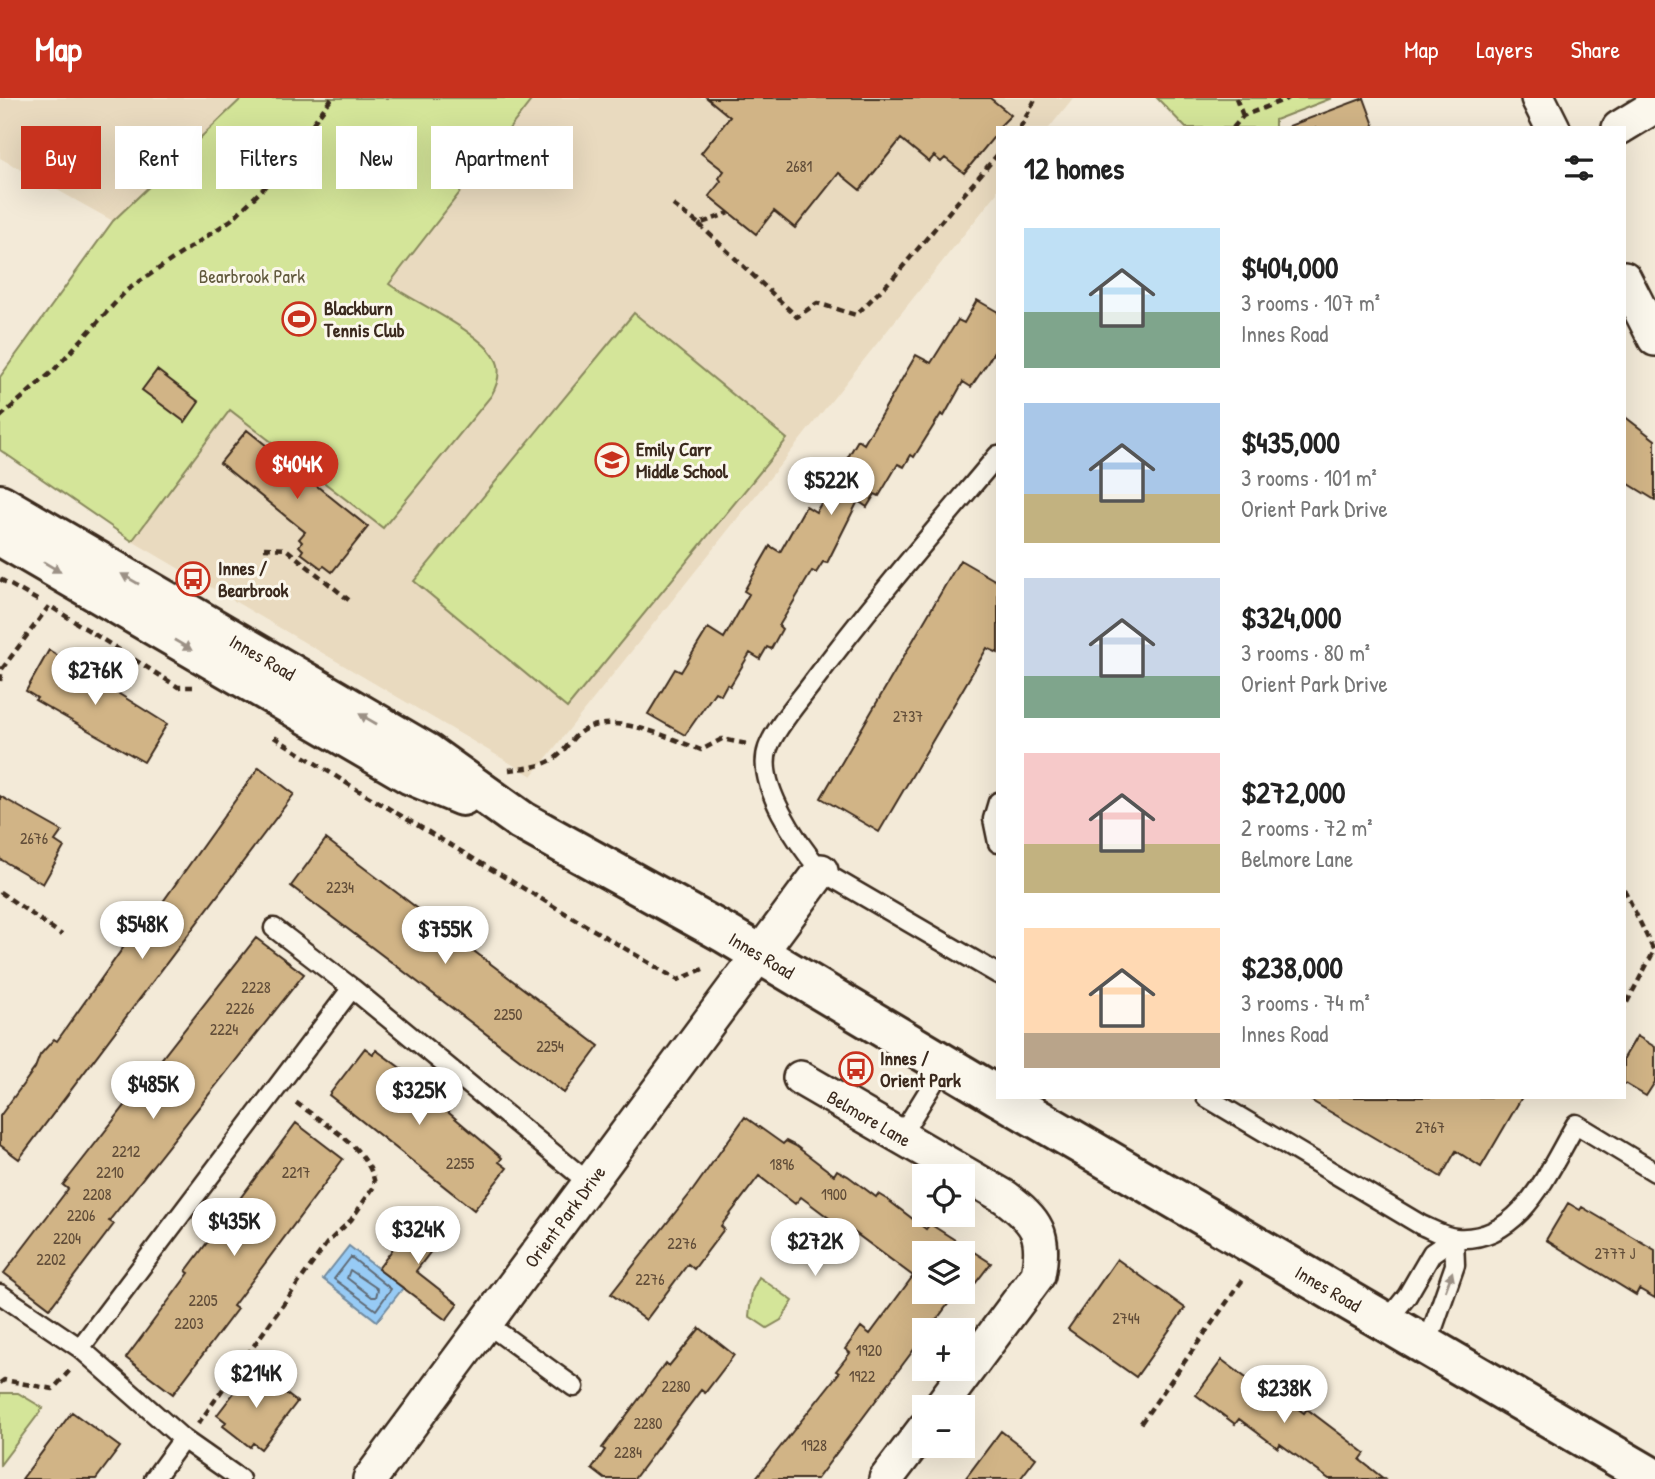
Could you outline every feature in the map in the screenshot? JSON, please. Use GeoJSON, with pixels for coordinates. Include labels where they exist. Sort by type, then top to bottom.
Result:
{"type":"FeatureCollection","features":[{"type":"Feature","properties":{"kind":"street"},"geometry":{"type":"LineString","coordinates":[[1538,98],[1552,126]]}},
{"type":"Feature","properties":{"kind":"street"},"geometry":{"type":"LineString","coordinates":[[1622,126],[1655,106]]}},
{"type":"Feature","properties":{"kind":"street"},"geometry":{"type":"LineString","coordinates":[[1626,282],[1655,339]]}},
{"type":"Feature","properties":{"kind":"street","name":"Innes Road"},"geometry":{"type":"LineString","coordinates":[[0,504],[427,753],[522,821],[760,954],[996,1094]]}},
{"type":"Feature","properties":{"kind":"street","name":"Innes Road"},"geometry":{"type":"LineString","coordinates":[[0,536],[411,775],[522,821]]}},
{"type":"Feature","properties":{"kind":"street","name":"Orient Park Drive"},"geometry":{"type":"LineString","coordinates":[[370,1479],[821,871]]}},
{"type":"Feature","properties":{"kind":"street","name":"Belmore Lane"},"geometry":{"type":"LineString","coordinates":[[800,1078],[1005,1197],[1024,1212],[1041,1234],[1043,1252],[1038,1275],[949,1395]]}},
{"type":"Feature","properties":{"kind":"street","name":"Innes Road"},"geometry":{"type":"LineString","coordinates":[[1004,1099],[1655,1479]]}},
{"type":"Feature","properties":{"kind":"street"},"geometry":{"type":"LineString","coordinates":[[886,1479],[912,1445]]}},
{"type":"Feature","properties":{"kind":"lane"},"geometry":{"type":"LineString","coordinates":[[996,457],[842,643],[767,748],[768,779],[784,818],[802,849],[821,871],[996,973]]}},
{"type":"Feature","properties":{"kind":"lane"},"geometry":{"type":"LineString","coordinates":[[996,809],[993,819],[996,833]]}},
{"type":"Feature","properties":{"kind":"lane"},"geometry":{"type":"LineString","coordinates":[[274,928],[352,988],[589,1183]]}},
{"type":"Feature","properties":{"kind":"lane"},"geometry":{"type":"LineString","coordinates":[[80,1348],[352,988]]}},
{"type":"Feature","properties":{"kind":"lane"},"geometry":{"type":"LineString","coordinates":[[900,1136],[944,1064]]}},
{"type":"Feature","properties":{"kind":"lane"},"geometry":{"type":"LineString","coordinates":[[1209,1099],[1421,1225],[1454,1238],[1485,1237],[1510,1224],[1528,1203],[1577,1124],[1655,1172]]}},
{"type":"Feature","properties":{"kind":"lane"},"geometry":{"type":"LineString","coordinates":[[1386,1321],[1407,1296],[1432,1253],[1454,1238]]}},
{"type":"Feature","properties":{"kind":"lane"},"geometry":{"type":"LineString","coordinates":[[1427,1345],[1455,1265],[1454,1238]]}},
{"type":"Feature","properties":{"kind":"lane"},"geometry":{"type":"LineString","coordinates":[[0,1294],[80,1348],[183,1439],[240,1479]]}},
{"type":"Feature","properties":{"kind":"lane"},"geometry":{"type":"LineString","coordinates":[[486,1323],[574,1387]]}},
{"type":"Feature","properties":{"kind":"lane"},"geometry":{"type":"LineString","coordinates":[[154,1479],[183,1439]]}},
{"type":"Feature","properties":{"kind":"path"},"geometry":{"type":"LineString","coordinates":[[0,417],[52,371],[127,290],[231,220],[263,188],[332,98]]}},
{"type":"Feature","properties":{"kind":"path"},"geometry":{"type":"LineString","coordinates":[[1021,126],[1036,98]]}},
{"type":"Feature","properties":{"kind":"path"},"geometry":{"type":"LineString","coordinates":[[1236,98],[1243,116]]}},
{"type":"Feature","properties":{"kind":"path"},"geometry":{"type":"LineString","coordinates":[[1235,126],[1243,116],[1289,98]]}},
{"type":"Feature","properties":{"kind":"path"},"geometry":{"type":"LineString","coordinates":[[673,205],[699,224],[797,317],[817,303],[856,315],[894,277],[996,156]]}},
{"type":"Feature","properties":{"kind":"path"},"geometry":{"type":"LineString","coordinates":[[699,224],[729,213]]}},
{"type":"Feature","properties":{"kind":"path"},"geometry":{"type":"LineString","coordinates":[[264,548],[286,548],[350,601]]}},
{"type":"Feature","properties":{"kind":"path"},"geometry":{"type":"LineString","coordinates":[[0,579],[49,606],[178,687],[204,688]]}},
{"type":"Feature","properties":{"kind":"path"},"geometry":{"type":"LineString","coordinates":[[0,681],[2,669],[49,606]]}},
{"type":"Feature","properties":{"kind":"path"},"geometry":{"type":"LineString","coordinates":[[504,770],[536,767],[558,756],[582,730],[608,723],[653,731],[701,750],[722,739],[767,748]]}},
{"type":"Feature","properties":{"kind":"path"},"geometry":{"type":"LineString","coordinates":[[264,729],[356,789],[678,980],[703,969]]}},
{"type":"Feature","properties":{"kind":"path"},"geometry":{"type":"LineString","coordinates":[[0,892],[62,936]]}},
{"type":"Feature","properties":{"kind":"path"},"geometry":{"type":"LineString","coordinates":[[1626,893],[1654,951],[1626,1004]]}},
{"type":"Feature","properties":{"kind":"path"},"geometry":{"type":"LineString","coordinates":[[183,1439],[205,1416],[327,1243],[351,1220],[375,1185],[373,1171],[362,1154],[277,1088]]}},
{"type":"Feature","properties":{"kind":"path"},"geometry":{"type":"LineString","coordinates":[[1141,1423],[1244,1277]]}},
{"type":"Feature","properties":{"kind":"path"},"geometry":{"type":"LineString","coordinates":[[0,1382],[14,1381],[53,1389],[74,1365],[80,1348]]}},
{"type":"Feature","properties":{"kind":"shaded area"},"geometry":{"type":"Polygon","coordinates":[[[0,98],[242,98],[202,136],[202,126],[115,126],[115,189],[147,189],[113,221],[56,189],[101,189],[101,126],[21,126],[21,170],[0,158],[0,98]]]}},
{"type":"Feature","properties":{"kind":"shaded area","name":"Emily Carr Middle School"},"geometry":{"type":"Polygon","coordinates":[[[533,98],[1073,98],[1051,126],[996,126],[996,194],[532,776],[132,541],[230,410],[384,528],[491,396],[498,381],[498,366],[484,344],[389,284],[463,189],[573,189],[573,126],[511,126],[533,98]]]}},
{"type":"Feature","properties":{"kind":"green space","name":"Bearbrook Park"},"geometry":{"type":"Polygon","coordinates":[[[242,98],[533,98],[511,126],[431,126],[431,189],[463,189],[389,284],[467,331],[492,354],[499,373],[491,396],[383,528],[230,410],[132,541],[0,450],[0,377],[113,221],[147,189],[202,189],[202,136],[242,98]]]}},
{"type":"Feature","properties":{"kind":"green space"},"geometry":{"type":"Polygon","coordinates":[[[1157,98],[1332,98],[1275,120],[1275,126],[1184,126],[1157,98]]]}},
{"type":"Feature","properties":{"kind":"green space"},"geometry":{"type":"Polygon","coordinates":[[[634,313],[787,439],[567,708],[414,581],[634,313]]]}},
{"type":"Feature","properties":{"kind":"green space"},"geometry":{"type":"Polygon","coordinates":[[[759,1277],[793,1301],[781,1320],[767,1328],[749,1316],[752,1291],[759,1277]]]}},
{"type":"Feature","properties":{"kind":"green space"},"geometry":{"type":"Polygon","coordinates":[[[0,1393],[18,1393],[43,1408],[0,1465],[0,1393]]]}},
{"type":"Feature","properties":{"kind":"water"},"geometry":{"type":"Polygon","coordinates":[[[349,1246],[403,1288],[377,1321],[323,1279],[349,1246]]]}},
{"type":"Feature","properties":{"kind":"building"},"geometry":{"type":"Polygon","coordinates":[[[707,98],[990,98],[1011,115],[1000,126],[996,126],[996,134],[964,173],[945,158],[941,162],[934,156],[929,162],[901,139],[860,190],[839,173],[795,228],[774,211],[756,234],[709,196],[721,181],[719,178],[724,171],[701,153],[730,117],[707,98]]]}},
{"type":"Feature","properties":{"kind":"building"},"geometry":{"type":"Polygon","coordinates":[[[1364,98],[1374,126],[1289,126],[1364,98]]]}},
{"type":"Feature","properties":{"kind":"building"},"geometry":{"type":"Polygon","coordinates":[[[977,300],[996,311],[996,348],[988,362],[971,387],[963,382],[944,416],[941,414],[914,457],[911,455],[904,467],[898,464],[879,496],[875,494],[867,507],[858,501],[827,563],[823,562],[816,573],[812,571],[779,626],[782,629],[771,649],[767,647],[760,659],[750,653],[730,686],[727,684],[721,695],[715,692],[685,735],[648,714],[675,669],[681,672],[708,628],[724,638],[749,594],[744,591],[770,546],[780,552],[806,506],[816,512],[858,440],[864,444],[916,355],[931,363],[958,320],[964,323],[977,300]]]}},
{"type":"Feature","properties":{"kind":"building"},"geometry":{"type":"Polygon","coordinates":[[[157,370],[199,402],[185,422],[142,390],[157,370]]]}},
{"type":"Feature","properties":{"kind":"building"},"geometry":{"type":"Polygon","coordinates":[[[1626,418],[1655,440],[1655,500],[1626,482],[1626,418]]]}},
{"type":"Feature","properties":{"kind":"building"},"geometry":{"type":"Polygon","coordinates":[[[247,430],[368,527],[332,572],[324,566],[321,568],[301,553],[303,550],[299,546],[302,542],[299,539],[305,532],[220,463],[247,430]]]}},
{"type":"Feature","properties":{"kind":"building"},"geometry":{"type":"Polygon","coordinates":[[[960,560],[996,581],[996,652],[987,648],[879,832],[821,798],[960,560]]]}},
{"type":"Feature","properties":{"kind":"building"},"geometry":{"type":"Polygon","coordinates":[[[49,650],[167,724],[144,762],[35,700],[37,698],[26,691],[49,650]]]}},
{"type":"Feature","properties":{"kind":"building"},"geometry":{"type":"Polygon","coordinates":[[[259,767],[294,794],[19,1159],[0,1145],[0,1116],[35,1068],[40,1055],[54,1039],[57,1041],[145,917],[154,907],[157,910],[259,767]]]}},
{"type":"Feature","properties":{"kind":"building"},"geometry":{"type":"Polygon","coordinates":[[[0,796],[62,831],[55,841],[64,847],[43,884],[0,859],[0,796]]]}},
{"type":"Feature","properties":{"kind":"building"},"geometry":{"type":"Polygon","coordinates":[[[326,839],[599,1046],[564,1093],[291,886],[326,839]]]}},
{"type":"Feature","properties":{"kind":"building"},"geometry":{"type":"Polygon","coordinates":[[[256,938],[304,974],[109,1221],[114,1224],[50,1308],[4,1273],[68,1189],[63,1185],[256,938]]]}},
{"type":"Feature","properties":{"kind":"building"},"geometry":{"type":"Polygon","coordinates":[[[1637,1036],[1655,1047],[1655,1082],[1646,1096],[1626,1084],[1626,1055],[1637,1036]]]}},
{"type":"Feature","properties":{"kind":"building"},"geometry":{"type":"Polygon","coordinates":[[[365,1048],[373,1054],[376,1050],[425,1086],[422,1090],[502,1158],[499,1162],[507,1168],[474,1210],[329,1095],[365,1048]]]}},
{"type":"Feature","properties":{"kind":"building"},"geometry":{"type":"Polygon","coordinates":[[[1308,1099],[1521,1099],[1481,1167],[1456,1151],[1441,1177],[1308,1099]]]}},
{"type":"Feature","properties":{"kind":"building"},"geometry":{"type":"Polygon","coordinates":[[[745,1117],[783,1144],[786,1141],[796,1146],[834,1175],[837,1170],[876,1197],[878,1194],[888,1200],[912,1218],[912,1227],[935,1227],[957,1241],[912,1241],[912,1275],[801,1197],[795,1204],[759,1176],[721,1226],[724,1229],[694,1269],[688,1264],[646,1320],[611,1294],[693,1190],[745,1117]]]}},
{"type":"Feature","properties":{"kind":"building"},"geometry":{"type":"Polygon","coordinates":[[[296,1123],[343,1159],[233,1306],[237,1309],[173,1394],[126,1358],[189,1273],[186,1271],[296,1123]]]}},
{"type":"Feature","properties":{"kind":"building"},"geometry":{"type":"Polygon","coordinates":[[[1568,1203],[1580,1210],[1582,1207],[1655,1250],[1655,1298],[1639,1289],[1636,1295],[1546,1240],[1568,1203]]]}},
{"type":"Feature","properties":{"kind":"building"},"geometry":{"type":"Polygon","coordinates":[[[418,1215],[444,1234],[416,1271],[458,1304],[446,1320],[378,1269],[418,1215]]]}},
{"type":"Feature","properties":{"kind":"building"},"geometry":{"type":"Polygon","coordinates":[[[975,1253],[991,1263],[975,1284],[975,1253]]]}},
{"type":"Feature","properties":{"kind":"building"},"geometry":{"type":"Polygon","coordinates":[[[1117,1259],[1185,1308],[1136,1377],[1068,1329],[1117,1259]]]}},
{"type":"Feature","properties":{"kind":"building"},"geometry":{"type":"Polygon","coordinates":[[[912,1277],[912,1304],[948,1304],[938,1318],[912,1318],[912,1352],[817,1479],[755,1479],[839,1373],[836,1371],[850,1353],[845,1349],[861,1327],[870,1334],[912,1277]]]}},
{"type":"Feature","properties":{"kind":"building"},"geometry":{"type":"Polygon","coordinates":[[[700,1328],[734,1355],[705,1393],[701,1390],[634,1479],[605,1479],[592,1469],[605,1450],[602,1448],[666,1363],[669,1366],[700,1328]]]}},
{"type":"Feature","properties":{"kind":"building"},"geometry":{"type":"Polygon","coordinates":[[[1222,1360],[1261,1389],[1265,1384],[1304,1413],[1307,1409],[1365,1453],[1360,1460],[1384,1479],[1329,1479],[1280,1444],[1278,1448],[1239,1419],[1235,1424],[1196,1395],[1222,1360]]]}},
{"type":"Feature","properties":{"kind":"building"},"geometry":{"type":"Polygon","coordinates":[[[253,1368],[297,1402],[261,1449],[253,1443],[250,1447],[223,1426],[226,1422],[217,1415],[253,1368]]]}},
{"type":"Feature","properties":{"kind":"building"},"geometry":{"type":"Polygon","coordinates":[[[72,1412],[120,1447],[96,1479],[22,1479],[72,1412]]]}},
{"type":"Feature","properties":{"kind":"building"},"geometry":{"type":"Polygon","coordinates":[[[1001,1431],[1036,1458],[1020,1479],[965,1479],[1001,1431]]]}},
{"type":"Feature","properties":{"kind":"place","name":"Blackburn Tennis Club"},"geometry":{"type":"Point","coordinates":[299,319]}},
{"type":"Feature","properties":{"kind":"place","name":"Emily Carr Middle School"},"geometry":{"type":"Point","coordinates":[612,460]}},
{"type":"Feature","properties":{"kind":"place","name":"Innes / Bearbrook"},"geometry":{"type":"Point","coordinates":[193,579]}},
{"type":"Feature","properties":{"kind":"place","name":"Innes / Orient Park"},"geometry":{"type":"Point","coordinates":[856,1069]}}]}
